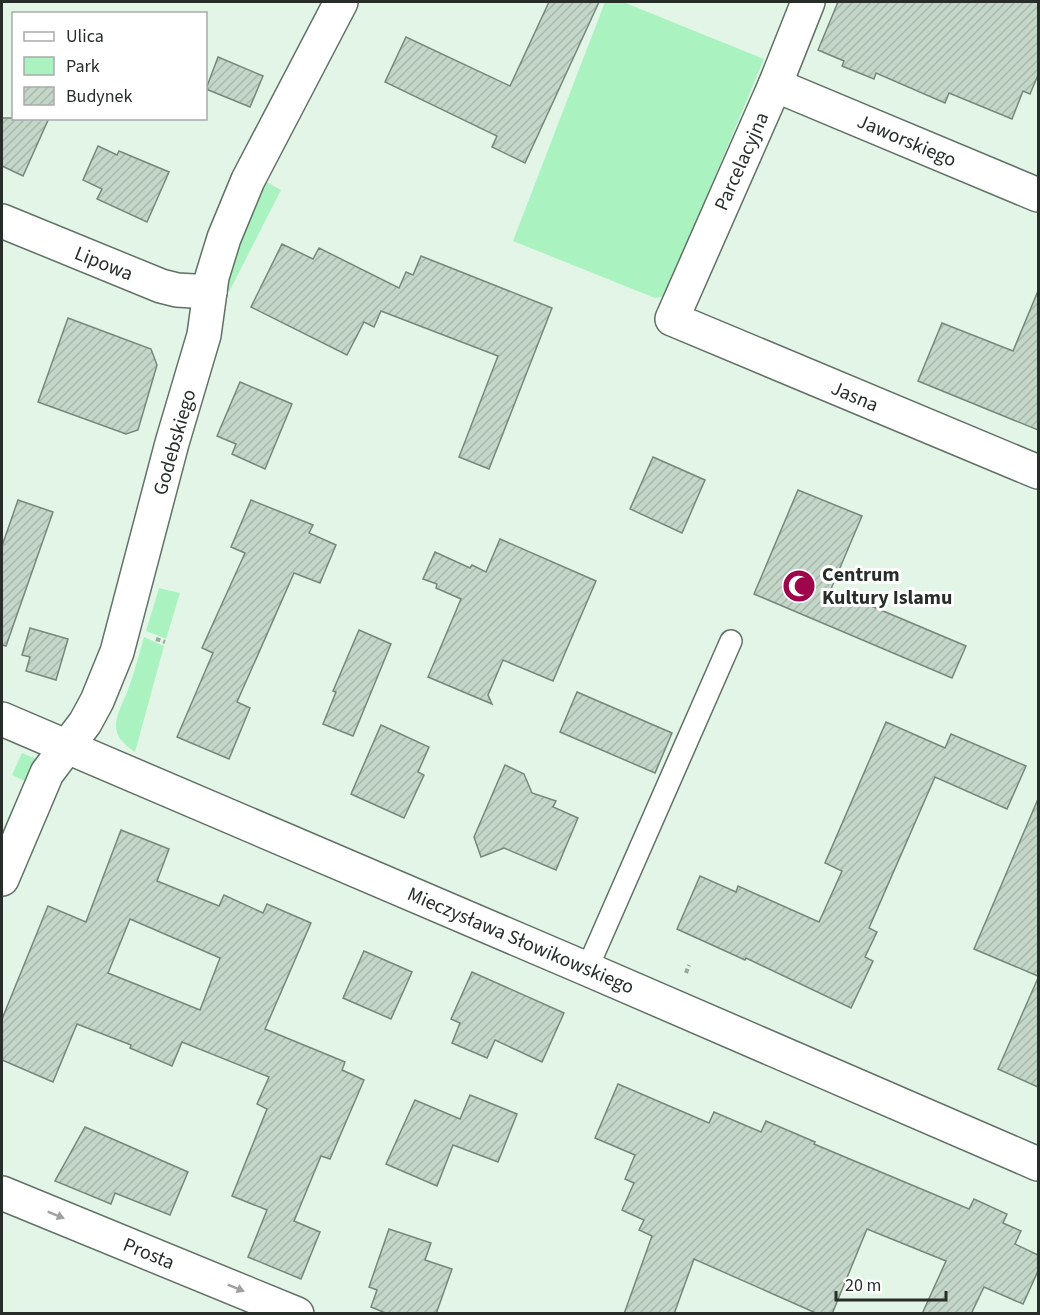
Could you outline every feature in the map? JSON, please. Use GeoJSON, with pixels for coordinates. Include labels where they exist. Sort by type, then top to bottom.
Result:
{"type":"FeatureCollection","features":[{"type":"Feature","properties":{"kind":"street","name":"Godebskiego"},"geometry":{"type":"LineString","coordinates":[[2,879],[47,773],[80,732],[92,711],[117,652],[172,443],[204,335],[217,260],[244,190],[341,2]]}},
{"type":"Feature","properties":{"kind":"street","name":"Parcelacyjna"},"geometry":{"type":"LineString","coordinates":[[672,320],[775,85],[808,2]]}},
{"type":"Feature","properties":{"kind":"street","name":"Jaworskiego"},"geometry":{"type":"LineString","coordinates":[[775,85],[1038,195]]}},
{"type":"Feature","properties":{"kind":"street","name":"Lipowa"},"geometry":{"type":"LineString","coordinates":[[2,221],[161,286],[177,290],[210,292]]}},
{"type":"Feature","properties":{"kind":"street","name":"Jasna"},"geometry":{"type":"LineString","coordinates":[[672,320],[1038,472]]}},
{"type":"Feature","properties":{"kind":"street","name":"Mieczysława Słowikowskiego"},"geometry":{"type":"LineString","coordinates":[[2,719],[1038,1164]]}},
{"type":"Feature","properties":{"kind":"street","name":"Prosta"},"geometry":{"type":"LineString","coordinates":[[2,1192],[297,1314]]}},
{"type":"Feature","properties":{"kind":"lane"},"geometry":{"type":"LineString","coordinates":[[587,969],[731,641]]}},
{"type":"Feature","properties":{"kind":"green space"},"geometry":{"type":"Polygon","coordinates":[[[605,2],[623,2],[764,59],[665,296],[655,298],[513,241],[605,2]]]}},
{"type":"Feature","properties":{"kind":"green space"},"geometry":{"type":"Polygon","coordinates":[[[265,181],[281,190],[229,292],[225,290],[237,248],[265,181]]]}},
{"type":"Feature","properties":{"kind":"green space"},"geometry":{"type":"Polygon","coordinates":[[[159,588],[180,593],[166,639],[146,631],[159,588]]]}},
{"type":"Feature","properties":{"kind":"green space"},"geometry":{"type":"Polygon","coordinates":[[[144,637],[164,646],[135,752],[119,737],[116,722],[144,637]]]}},
{"type":"Feature","properties":{"kind":"green space"},"geometry":{"type":"Polygon","coordinates":[[[22,753],[36,759],[36,763],[2,842],[2,831],[25,781],[12,775],[22,753]]]}},
{"type":"Feature","properties":{"kind":"building"},"geometry":{"type":"Polygon","coordinates":[[[549,2],[599,2],[525,163],[492,147],[497,136],[385,82],[406,37],[510,86],[549,2]]]}},
{"type":"Feature","properties":{"kind":"building"},"geometry":{"type":"Polygon","coordinates":[[[838,2],[1038,2],[1038,75],[1030,94],[1023,91],[1012,119],[949,93],[945,103],[876,73],[874,79],[842,66],[844,61],[818,50],[838,2]]]}},
{"type":"Feature","properties":{"kind":"building"},"geometry":{"type":"Polygon","coordinates":[[[218,57],[263,76],[250,107],[207,89],[218,57]]]}},
{"type":"Feature","properties":{"kind":"building"},"geometry":{"type":"Polygon","coordinates":[[[2,118],[48,120],[23,176],[2,166],[2,118]]]}},
{"type":"Feature","properties":{"kind":"building"},"geometry":{"type":"Polygon","coordinates":[[[98,146],[117,155],[119,151],[169,172],[147,222],[97,199],[102,189],[83,180],[98,146]]]}},
{"type":"Feature","properties":{"kind":"building"},"geometry":{"type":"Polygon","coordinates":[[[282,244],[313,259],[319,248],[399,288],[406,272],[413,275],[421,256],[552,308],[489,469],[459,457],[498,356],[381,311],[374,327],[364,322],[347,355],[251,307],[282,244]]]}},
{"type":"Feature","properties":{"kind":"building"},"geometry":{"type":"Polygon","coordinates":[[[1038,291],[1038,430],[918,381],[942,323],[1013,351],[1038,291]]]}},
{"type":"Feature","properties":{"kind":"building"},"geometry":{"type":"Polygon","coordinates":[[[68,318],[151,349],[157,365],[138,430],[126,434],[38,402],[68,318]]]}},
{"type":"Feature","properties":{"kind":"building"},"geometry":{"type":"Polygon","coordinates":[[[240,382],[292,404],[265,469],[232,454],[236,444],[217,436],[240,382]]]}},
{"type":"Feature","properties":{"kind":"building"},"geometry":{"type":"Polygon","coordinates":[[[653,457],[705,480],[682,533],[630,509],[653,457]]]}},
{"type":"Feature","properties":{"kind":"building"},"geometry":{"type":"Polygon","coordinates":[[[798,490],[862,516],[831,589],[966,646],[952,678],[754,594],[798,490]]]}},
{"type":"Feature","properties":{"kind":"building"},"geometry":{"type":"Polygon","coordinates":[[[18,500],[53,512],[6,646],[2,645],[2,546],[18,500]]]}},
{"type":"Feature","properties":{"kind":"building"},"geometry":{"type":"Polygon","coordinates":[[[251,500],[313,525],[309,533],[336,545],[320,583],[294,573],[237,702],[250,708],[229,759],[177,737],[213,653],[202,648],[245,553],[231,547],[251,500]]]}},
{"type":"Feature","properties":{"kind":"building"},"geometry":{"type":"Polygon","coordinates":[[[500,539],[596,581],[553,681],[503,660],[488,695],[492,704],[428,677],[461,599],[436,588],[437,584],[423,579],[435,552],[470,568],[472,565],[486,572],[500,539]]]}},
{"type":"Feature","properties":{"kind":"building"},"geometry":{"type":"Polygon","coordinates":[[[30,628],[68,639],[56,680],[26,671],[30,657],[22,655],[30,628]]]}},
{"type":"Feature","properties":{"kind":"building"},"geometry":{"type":"Polygon","coordinates":[[[359,630],[391,644],[353,736],[323,724],[336,692],[333,691],[359,630]]]}},
{"type":"Feature","properties":{"kind":"building"},"geometry":{"type":"Polygon","coordinates":[[[577,692],[672,733],[655,773],[560,732],[577,692]]]}},
{"type":"Feature","properties":{"kind":"building"},"geometry":{"type":"Polygon","coordinates":[[[886,722],[945,748],[951,734],[1026,766],[1007,809],[935,777],[869,928],[877,932],[865,957],[873,961],[851,1008],[746,958],[745,960],[677,929],[700,876],[736,892],[738,886],[819,922],[842,871],[825,863],[886,722]]]}},
{"type":"Feature","properties":{"kind":"building"},"geometry":{"type":"Polygon","coordinates":[[[381,725],[429,747],[418,772],[424,775],[404,818],[351,794],[381,725]]]}},
{"type":"Feature","properties":{"kind":"building"},"geometry":{"type":"Polygon","coordinates":[[[505,765],[524,774],[532,793],[556,801],[553,807],[578,818],[556,870],[504,848],[481,857],[474,837],[505,765]]]}},
{"type":"Feature","properties":{"kind":"building"},"geometry":{"type":"Polygon","coordinates":[[[1038,799],[1038,976],[974,949],[1038,799]]]}},
{"type":"Feature","properties":{"kind":"building"},"geometry":{"type":"Polygon","coordinates":[[[121,830],[169,849],[157,881],[219,906],[224,895],[263,913],[267,904],[311,923],[265,1029],[345,1062],[342,1070],[364,1080],[330,1159],[321,1156],[294,1221],[320,1232],[301,1279],[248,1257],[267,1210],[232,1196],[267,1109],[257,1104],[269,1077],[182,1042],[172,1066],[130,1048],[131,1045],[77,1024],[53,1082],[2,1060],[2,1019],[48,906],[86,922],[121,830]],[[130,919],[108,973],[200,1010],[220,958],[130,919]]]}},
{"type":"Feature","properties":{"kind":"building"},"geometry":{"type":"Polygon","coordinates":[[[364,951],[412,972],[391,1019],[343,998],[364,951]]]}},
{"type":"Feature","properties":{"kind":"building"},"geometry":{"type":"Polygon","coordinates":[[[472,972],[564,1013],[542,1062],[495,1040],[487,1058],[452,1043],[460,1023],[451,1019],[472,972]]]}},
{"type":"Feature","properties":{"kind":"building"},"geometry":{"type":"Polygon","coordinates":[[[1038,978],[1038,1087],[998,1069],[1038,978]]]}},
{"type":"Feature","properties":{"kind":"building"},"geometry":{"type":"Polygon","coordinates":[[[618,1084],[709,1123],[714,1112],[761,1132],[766,1121],[815,1142],[814,1144],[969,1209],[974,1199],[1007,1214],[1003,1223],[1021,1231],[1015,1244],[1038,1255],[1038,1271],[1023,1304],[984,1287],[971,1314],[922,1314],[946,1261],[867,1229],[832,1314],[818,1314],[694,1259],[674,1314],[624,1314],[652,1236],[639,1230],[644,1220],[622,1210],[634,1183],[625,1179],[635,1155],[595,1138],[618,1084]]]}},
{"type":"Feature","properties":{"kind":"building"},"geometry":{"type":"Polygon","coordinates":[[[470,1095],[517,1114],[498,1162],[453,1145],[437,1186],[386,1164],[415,1100],[460,1119],[470,1095]]]}},
{"type":"Feature","properties":{"kind":"building"},"geometry":{"type":"Polygon","coordinates":[[[85,1127],[188,1172],[170,1215],[115,1193],[111,1204],[55,1181],[85,1127]]]}},
{"type":"Feature","properties":{"kind":"building"},"geometry":{"type":"Polygon","coordinates":[[[389,1229],[431,1243],[425,1260],[452,1269],[436,1314],[388,1314],[371,1307],[377,1290],[369,1287],[389,1229]]]}},
{"type":"Feature","properties":{"kind":"place","name":"Centrum Kultury Islamu"},"geometry":{"type":"Point","coordinates":[799,586]}}]}
